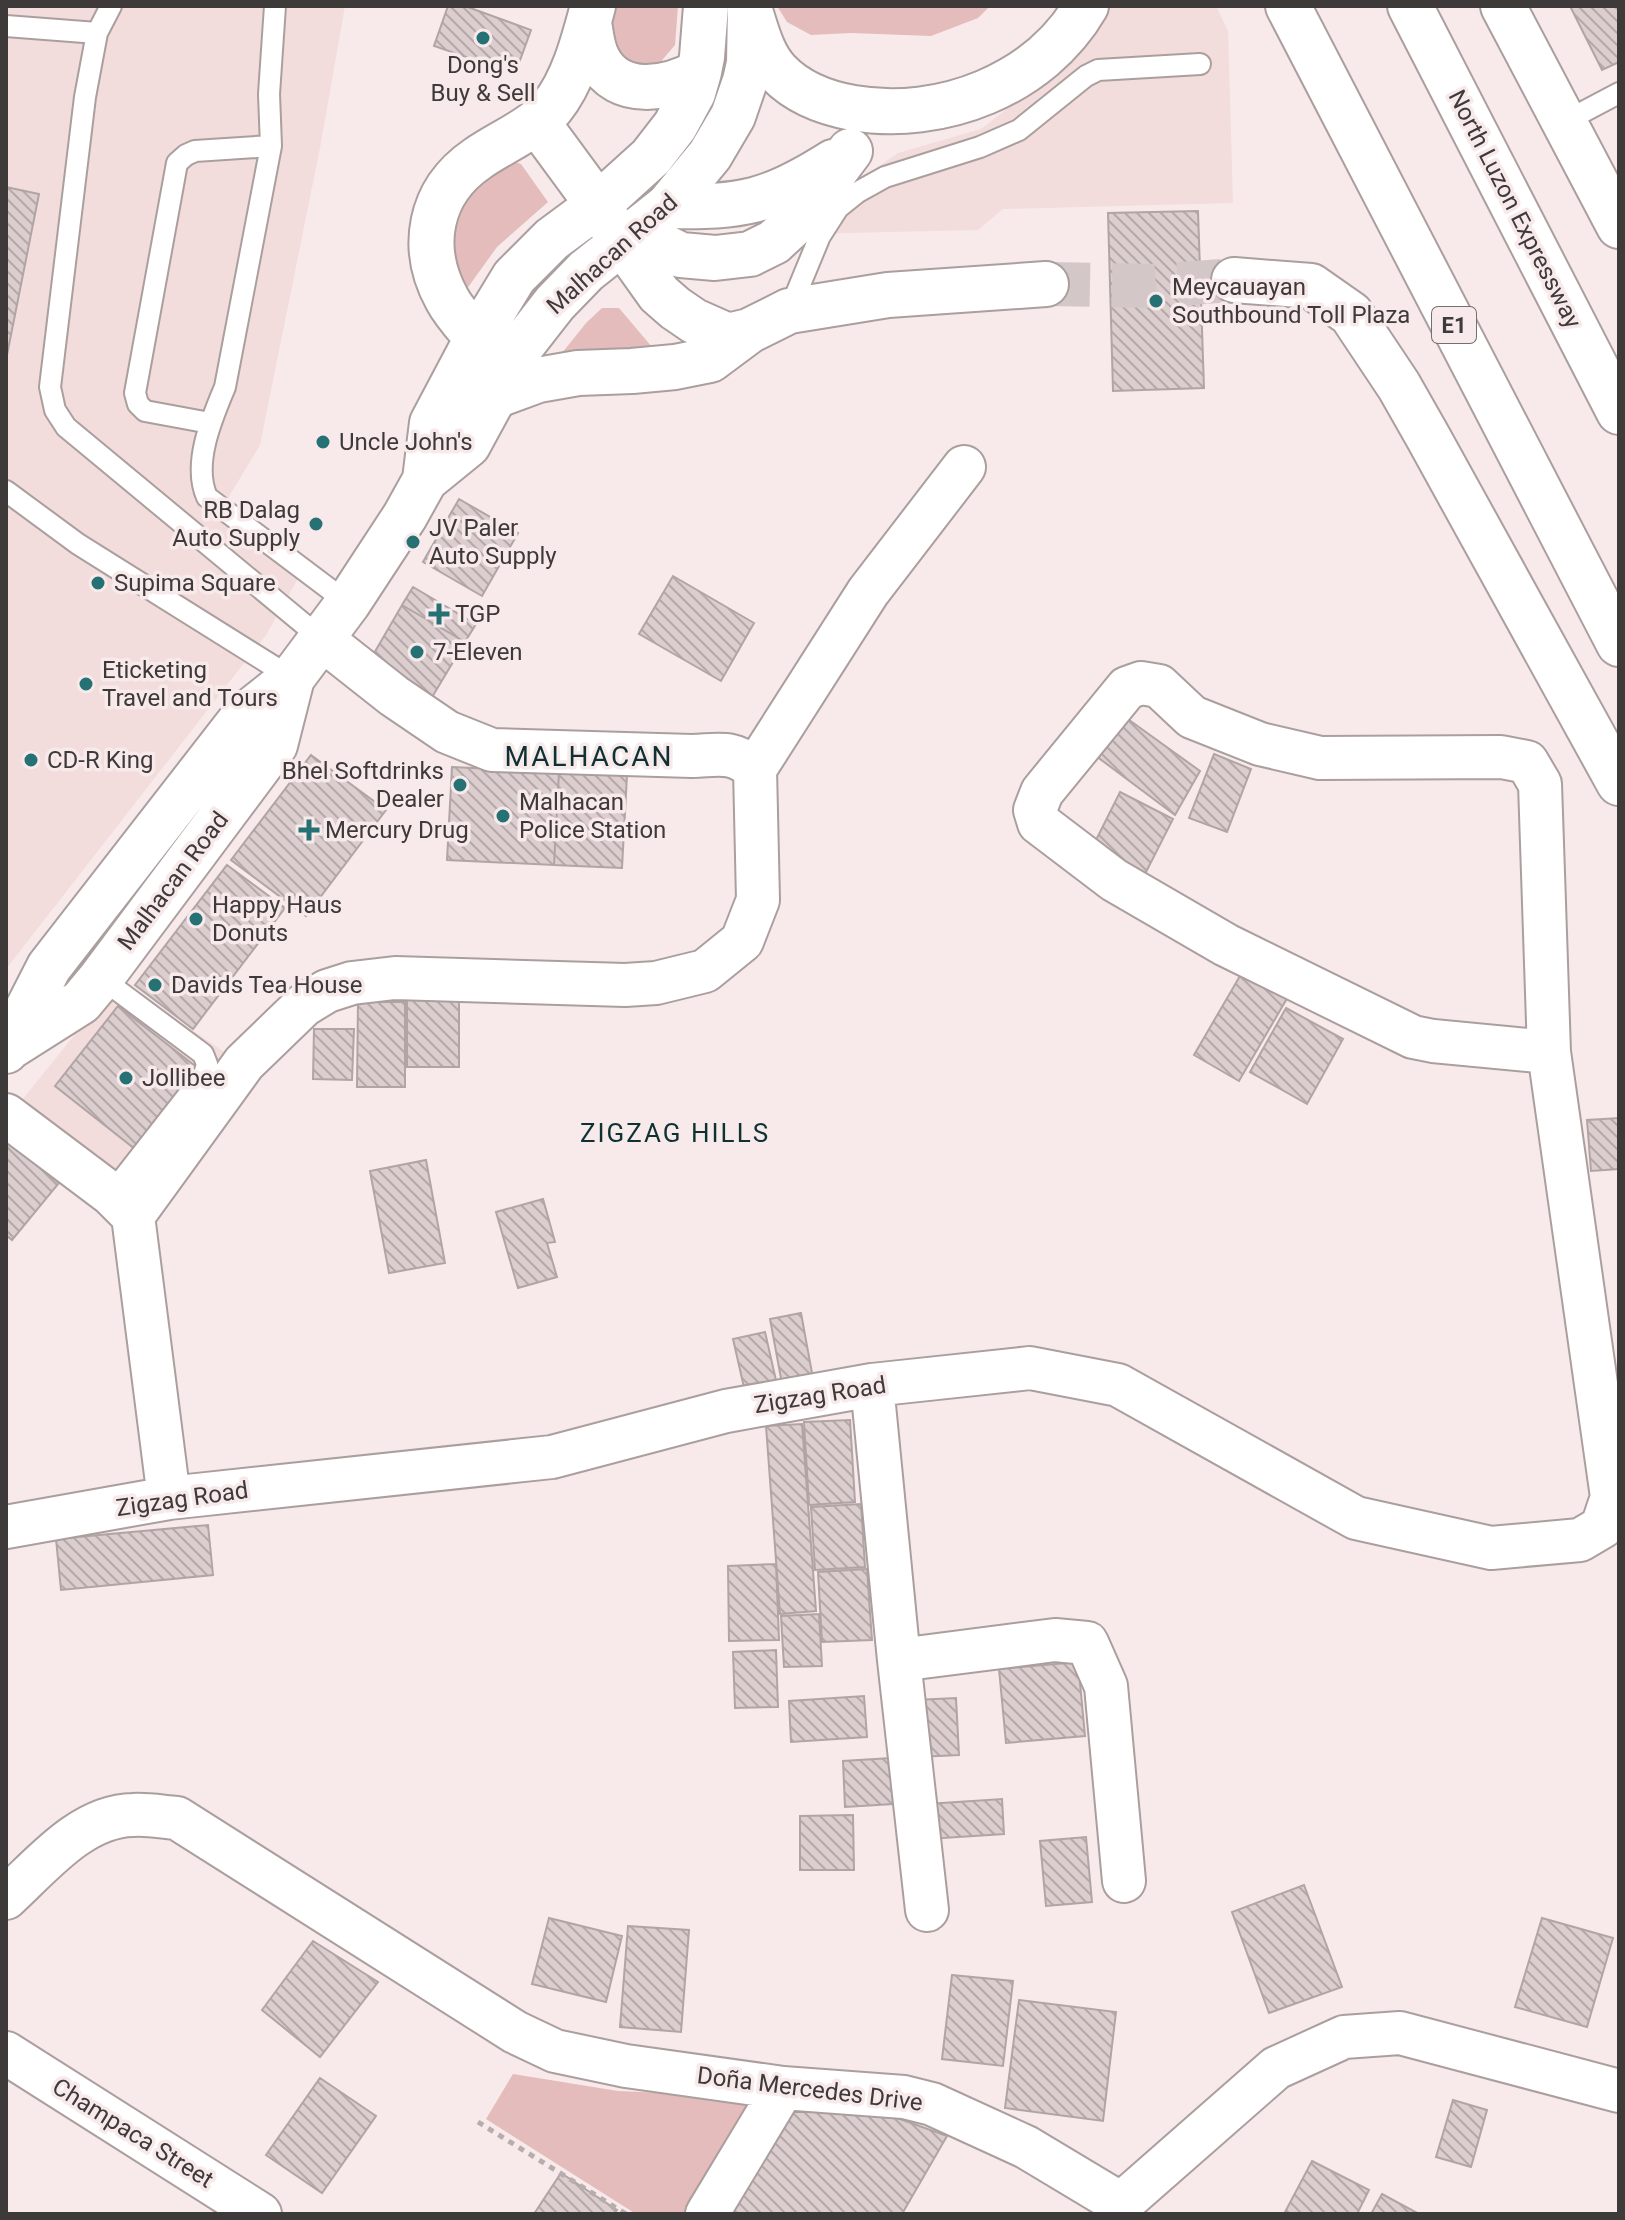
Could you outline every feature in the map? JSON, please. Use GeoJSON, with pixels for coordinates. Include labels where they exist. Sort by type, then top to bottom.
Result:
{"type":"FeatureCollection","features":[{"type":"Feature","properties":{"kind":"main road","name":"Malhacan Road"},"geometry":{"type":"LineString","coordinates":[[425,480],[432,423],[514,277],[552,239],[598,205],[651,157],[686,107],[702,57],[706,6]]}},
{"type":"Feature","properties":{"kind":"main road"},"geometry":{"type":"LineString","coordinates":[[750,8],[764,52],[776,70],[791,83],[820,100],[865,110],[899,112],[952,104],[1008,81],[1045,55],[1086,6]]}},
{"type":"Feature","properties":{"kind":"main road","name":"E1"},"geometry":{"type":"LineString","coordinates":[[1288,6],[1619,644]]}},
{"type":"Feature","properties":{"kind":"main road","name":"North Luzon Expressway"},"geometry":{"type":"LineString","coordinates":[[1410,6],[1619,412]]}},
{"type":"Feature","properties":{"kind":"main road"},"geometry":{"type":"LineString","coordinates":[[1503,6],[1619,226]]}},
{"type":"Feature","properties":{"kind":"main road","name":"Malhacan Road"},"geometry":{"type":"LineString","coordinates":[[7,1049],[58,954],[244,716],[292,678],[323,640],[405,516],[425,480],[468,445],[492,397],[538,321],[571,284],[641,227],[710,155],[740,99],[749,63],[750,8]]}},
{"type":"Feature","properties":{"kind":"main road"},"geometry":{"type":"LineString","coordinates":[[591,14],[592,43],[600,63],[622,82],[646,88],[660,87],[699,72]]}},
{"type":"Feature","properties":{"kind":"main road"},"geometry":{"type":"LineString","coordinates":[[477,338],[454,312],[441,286],[432,242],[436,208],[447,187],[465,167],[537,122],[551,109],[569,78],[591,14]]}},
{"type":"Feature","properties":{"kind":"main road"},"geometry":{"type":"LineString","coordinates":[[537,122],[598,205],[641,227],[681,255],[715,258],[750,254],[774,242],[800,218],[850,151],[899,112]]}},
{"type":"Feature","properties":{"kind":"main road"},"geometry":{"type":"LineString","coordinates":[[641,227],[653,286],[675,308],[694,321],[728,336],[749,331]]}},
{"type":"Feature","properties":{"kind":"main road"},"geometry":{"type":"LineString","coordinates":[[1234,280],[1311,286],[1351,314],[1399,386],[1619,783]]}},
{"type":"Feature","properties":{"kind":"main road"},"geometry":{"type":"LineString","coordinates":[[492,397],[538,380],[578,373],[660,369],[710,360],[749,331],[789,311],[888,295],[1046,284]]}},
{"type":"Feature","properties":{"kind":"main road","name":"Malhacan Road"},"geometry":{"type":"LineString","coordinates":[[7,1049],[81,1002],[101,978],[275,745],[292,678]]}},
{"type":"Feature","properties":{"kind":"street"},"geometry":{"type":"LineString","coordinates":[[122,1205],[244,1063],[304,1005],[327,991],[352,983],[395,978],[625,985],[656,983],[705,971],[742,941],[758,900],[755,769],[868,592],[964,467]]}},
{"type":"Feature","properties":{"kind":"street"},"geometry":{"type":"LineString","coordinates":[[323,640],[394,696],[447,732],[492,750],[723,755],[741,757],[755,769]]}},
{"type":"Feature","properties":{"kind":"street"},"geometry":{"type":"LineString","coordinates":[[1549,1052],[1413,1037],[1226,945],[1114,880],[1039,823],[1035,810],[1042,792],[1127,688],[1141,683],[1159,686],[1192,717],[1260,744],[1320,758],[1501,757],[1527,762],[1540,784],[1549,1052],[1612,1497],[1610,1534]]}},
{"type":"Feature","properties":{"kind":"street"},"geometry":{"type":"LineString","coordinates":[[6,1115],[122,1205],[169,1498]]}},
{"type":"Feature","properties":{"kind":"street","name":"Zigzag Road"},"geometry":{"type":"LineString","coordinates":[[6,1527],[169,1498],[552,1457],[726,1411],[872,1385],[1030,1368],[1118,1385],[1356,1518],[1491,1548],[1580,1540],[1610,1534]]}},
{"type":"Feature","properties":{"kind":"street"},"geometry":{"type":"LineString","coordinates":[[872,1385],[927,1910]]}},
{"type":"Feature","properties":{"kind":"street"},"geometry":{"type":"LineString","coordinates":[[899,1660],[1055,1640],[1087,1643],[1106,1686],[1124,1881]]}},
{"type":"Feature","properties":{"kind":"street","name":"Doña Mercedes Drive"},"geometry":{"type":"LineString","coordinates":[[6,1898],[66,1841],[100,1822],[131,1815],[177,1818],[515,2032],[555,2051],[626,2066],[783,2088],[904,2097],[932,2104],[1026,2147],[1126,2211],[1276,2068],[1344,2037],[1400,2033],[1619,2091]]}},
{"type":"Feature","properties":{"kind":"street","name":"Champaca Street"},"geometry":{"type":"LineString","coordinates":[[6,2053],[260,2214]]}},
{"type":"Feature","properties":{"kind":"street"},"geometry":{"type":"LineString","coordinates":[[707,2214],[783,2088]]}},
{"type":"Feature","properties":{"kind":"lane"},"geometry":{"type":"LineString","coordinates":[[111,6],[97,33],[85,97],[50,387],[55,410],[66,427],[323,640]]}},
{"type":"Feature","properties":{"kind":"lane"},"geometry":{"type":"LineString","coordinates":[[275,6],[269,94],[271,146],[225,387],[210,423],[201,472],[202,486],[207,497],[348,603]]}},
{"type":"Feature","properties":{"kind":"lane"},"geometry":{"type":"LineString","coordinates":[[6,26],[97,33]]}},
{"type":"Feature","properties":{"kind":"lane"},"geometry":{"type":"LineString","coordinates":[[789,311],[820,236],[838,208],[858,192],[885,177],[980,147],[1019,130],[1086,76],[1098,70],[1200,64]]}},
{"type":"Feature","properties":{"kind":"lane"},"geometry":{"type":"LineString","coordinates":[[1564,122],[1619,93]]}},
{"type":"Feature","properties":{"kind":"lane"},"geometry":{"type":"LineString","coordinates":[[210,423],[145,411],[138,404],[135,393],[177,163],[195,151],[271,146]]}},
{"type":"Feature","properties":{"kind":"lane"},"geometry":{"type":"LineString","coordinates":[[850,151],[862,163],[885,177]]}},
{"type":"Feature","properties":{"kind":"lane"},"geometry":{"type":"LineString","coordinates":[[6,491],[78,544],[292,678]]}},
{"type":"Feature","properties":{"kind":"lane"},"geometry":{"type":"LineString","coordinates":[[101,978],[203,1054],[207,1064],[204,1075],[122,1205]]}},
{"type":"Feature","properties":{"kind":"path"},"geometry":{"type":"LineString","coordinates":[[478,2122],[626,2214]]}},
{"type":"Feature","properties":{"kind":"shaded area"},"geometry":{"type":"Polygon","coordinates":[[[6,6],[345,6],[320,148],[260,445],[228,498],[309,559],[266,635],[6,969],[6,6]]]}},
{"type":"Feature","properties":{"kind":"shaded area"},"geometry":{"type":"Polygon","coordinates":[[[615,6],[678,6],[675,45],[658,65],[633,64],[617,55],[610,41],[615,6]]]}},
{"type":"Feature","properties":{"kind":"shaded area"},"geometry":{"type":"Polygon","coordinates":[[[777,6],[990,6],[978,18],[931,36],[811,35],[787,22],[777,6]]]}},
{"type":"Feature","properties":{"kind":"shaded area"},"geometry":{"type":"Polygon","coordinates":[[[1103,6],[1216,6],[1228,31],[1233,203],[1003,209],[978,230],[802,234],[824,205],[898,153],[981,129],[1025,95],[1103,6]]]}},
{"type":"Feature","properties":{"kind":"shaded area"},"geometry":{"type":"Polygon","coordinates":[[[502,158],[521,164],[548,202],[497,247],[461,297],[446,230],[459,185],[502,158]]]}},
{"type":"Feature","properties":{"kind":"shaded area"},"geometry":{"type":"Polygon","coordinates":[[[602,308],[619,308],[652,347],[562,353],[602,308]]]}},
{"type":"Feature","properties":{"kind":"shaded area","name":"Jollibee"},"geometry":{"type":"Polygon","coordinates":[[[119,980],[230,1056],[131,1185],[22,1100],[119,980]]]}},
{"type":"Feature","properties":{"kind":"shaded area"},"geometry":{"type":"Polygon","coordinates":[[[513,2074],[618,2091],[755,2097],[700,2214],[636,2214],[486,2119],[513,2074]]]}},
{"type":"Feature","properties":{"kind":"building","name":"Dong's Buy & Sell"},"geometry":{"type":"Polygon","coordinates":[[[448,6],[465,6],[531,30],[515,74],[434,46],[448,6]]]}},
{"type":"Feature","properties":{"kind":"building"},"geometry":{"type":"Polygon","coordinates":[[[1570,6],[1619,6],[1619,62],[1602,70],[1570,6]]]}},
{"type":"Feature","properties":{"kind":"building"},"geometry":{"type":"Polygon","coordinates":[[[6,187],[39,194],[6,360],[6,187]]]}},
{"type":"Feature","properties":{"kind":"building","name":"Meycauayan Southbound Toll Plaza"},"geometry":{"type":"Polygon","coordinates":[[[1198,211],[1204,388],[1113,391],[1108,213],[1198,211]]]}},
{"type":"Feature","properties":{"kind":"building"},"geometry":{"type":"Polygon","coordinates":[[[459,499],[518,533],[482,596],[423,562],[459,499]]]}},
{"type":"Feature","properties":{"kind":"building"},"geometry":{"type":"Polygon","coordinates":[[[673,576],[754,623],[721,681],[639,634],[673,576]]]}},
{"type":"Feature","properties":{"kind":"building","name":"TGP"},"geometry":{"type":"Polygon","coordinates":[[[413,587],[476,624],[465,642],[402,605],[413,587]]]}},
{"type":"Feature","properties":{"kind":"building","name":"7-Eleven"},"geometry":{"type":"Polygon","coordinates":[[[402,605],[465,642],[431,699],[369,662],[402,605]]]}},
{"type":"Feature","properties":{"kind":"building"},"geometry":{"type":"Polygon","coordinates":[[[1125,717],[1200,771],[1175,815],[1096,756],[1125,717]]]}},
{"type":"Feature","properties":{"kind":"building"},"geometry":{"type":"Polygon","coordinates":[[[1214,754],[1251,769],[1227,832],[1189,818],[1214,754]]]}},
{"type":"Feature","properties":{"kind":"building"},"geometry":{"type":"Polygon","coordinates":[[[311,755],[386,810],[306,916],[231,860],[311,755]]]}},
{"type":"Feature","properties":{"kind":"building","name":"Malhacan Police Station"},"geometry":{"type":"Polygon","coordinates":[[[452,767],[559,772],[554,865],[447,860],[452,767]]]}},
{"type":"Feature","properties":{"kind":"building"},"geometry":{"type":"Polygon","coordinates":[[[559,772],[627,775],[622,868],[554,865],[559,772]]]}},
{"type":"Feature","properties":{"kind":"building"},"geometry":{"type":"Polygon","coordinates":[[[1120,792],[1173,819],[1144,876],[1091,850],[1120,792]]]}},
{"type":"Feature","properties":{"kind":"building"},"geometry":{"type":"Polygon","coordinates":[[[227,865],[285,908],[193,1029],[135,985],[227,865]]]}},
{"type":"Feature","properties":{"kind":"building"},"geometry":{"type":"Polygon","coordinates":[[[1244,969],[1289,995],[1239,1081],[1194,1055],[1244,969]]]}},
{"type":"Feature","properties":{"kind":"building"},"geometry":{"type":"Polygon","coordinates":[[[407,996],[459,996],[459,1067],[407,1067],[407,996]]]}},
{"type":"Feature","properties":{"kind":"building"},"geometry":{"type":"Polygon","coordinates":[[[358,1002],[405,1002],[405,1087],[357,1087],[358,1002]]]}},
{"type":"Feature","properties":{"kind":"building"},"geometry":{"type":"Polygon","coordinates":[[[118,1006],[199,1069],[135,1149],[55,1086],[118,1006]]]}},
{"type":"Feature","properties":{"kind":"building"},"geometry":{"type":"Polygon","coordinates":[[[1286,1008],[1343,1039],[1307,1104],[1250,1072],[1286,1008]]]}},
{"type":"Feature","properties":{"kind":"building"},"geometry":{"type":"Polygon","coordinates":[[[314,1029],[354,1029],[352,1080],[313,1079],[314,1029]]]}},
{"type":"Feature","properties":{"kind":"building"},"geometry":{"type":"Polygon","coordinates":[[[1619,1118],[1619,1169],[1591,1171],[1587,1120],[1619,1118]]]}},
{"type":"Feature","properties":{"kind":"building"},"geometry":{"type":"Polygon","coordinates":[[[10,1142],[59,1183],[12,1240],[6,1235],[6,1146],[10,1142]]]}},
{"type":"Feature","properties":{"kind":"building"},"geometry":{"type":"Polygon","coordinates":[[[426,1160],[445,1263],[389,1273],[370,1171],[426,1160]]]}},
{"type":"Feature","properties":{"kind":"building"},"geometry":{"type":"Polygon","coordinates":[[[543,1199],[555,1242],[547,1243],[557,1277],[518,1288],[496,1212],[543,1199]]]}},
{"type":"Feature","properties":{"kind":"building"},"geometry":{"type":"Polygon","coordinates":[[[801,1313],[814,1384],[783,1389],[770,1319],[801,1313]]]}},
{"type":"Feature","properties":{"kind":"building"},"geometry":{"type":"Polygon","coordinates":[[[765,1332],[780,1398],[748,1405],[733,1339],[765,1332]]]}},
{"type":"Feature","properties":{"kind":"building"},"geometry":{"type":"Polygon","coordinates":[[[850,1420],[855,1502],[809,1505],[804,1422],[850,1420]]]}},
{"type":"Feature","properties":{"kind":"building"},"geometry":{"type":"Polygon","coordinates":[[[802,1424],[816,1611],[780,1614],[766,1426],[802,1424]]]}},
{"type":"Feature","properties":{"kind":"building"},"geometry":{"type":"Polygon","coordinates":[[[861,1504],[865,1567],[815,1570],[811,1507],[861,1504]]]}},
{"type":"Feature","properties":{"kind":"building"},"geometry":{"type":"Polygon","coordinates":[[[208,1525],[213,1575],[61,1590],[56,1539],[208,1525]]]}},
{"type":"Feature","properties":{"kind":"building"},"geometry":{"type":"Polygon","coordinates":[[[776,1564],[779,1640],[729,1641],[728,1566],[776,1564]]]}},
{"type":"Feature","properties":{"kind":"building"},"geometry":{"type":"Polygon","coordinates":[[[867,1569],[872,1640],[822,1642],[818,1572],[867,1569]]]}},
{"type":"Feature","properties":{"kind":"building"},"geometry":{"type":"Polygon","coordinates":[[[819,1614],[822,1666],[784,1667],[781,1616],[819,1614]]]}},
{"type":"Feature","properties":{"kind":"building"},"geometry":{"type":"Polygon","coordinates":[[[776,1650],[778,1707],[735,1708],[733,1652],[776,1650]]]}},
{"type":"Feature","properties":{"kind":"building"},"geometry":{"type":"Polygon","coordinates":[[[1078,1662],[1085,1736],[1006,1743],[999,1669],[1078,1662]]]}},
{"type":"Feature","properties":{"kind":"building"},"geometry":{"type":"Polygon","coordinates":[[[864,1696],[867,1737],[791,1742],[789,1701],[864,1696]]]}},
{"type":"Feature","properties":{"kind":"building"},"geometry":{"type":"Polygon","coordinates":[[[956,1698],[959,1755],[918,1757],[915,1700],[956,1698]]]}},
{"type":"Feature","properties":{"kind":"building"},"geometry":{"type":"Polygon","coordinates":[[[891,1758],[893,1804],[845,1807],[843,1761],[891,1758]]]}},
{"type":"Feature","properties":{"kind":"building"},"geometry":{"type":"Polygon","coordinates":[[[1002,1799],[1004,1834],[928,1839],[927,1804],[1002,1799]]]}},
{"type":"Feature","properties":{"kind":"building"},"geometry":{"type":"Polygon","coordinates":[[[853,1815],[854,1870],[800,1870],[800,1816],[853,1815]]]}},
{"type":"Feature","properties":{"kind":"building"},"geometry":{"type":"Polygon","coordinates":[[[1086,1837],[1092,1902],[1046,1906],[1040,1841],[1086,1837]]]}},
{"type":"Feature","properties":{"kind":"building"},"geometry":{"type":"Polygon","coordinates":[[[1304,1885],[1342,1987],[1269,2013],[1232,1912],[1304,1885]]]}},
{"type":"Feature","properties":{"kind":"building"},"geometry":{"type":"Polygon","coordinates":[[[549,1918],[622,1936],[606,2002],[532,1984],[549,1918]]]}},
{"type":"Feature","properties":{"kind":"building"},"geometry":{"type":"Polygon","coordinates":[[[1542,1918],[1613,1938],[1587,2027],[1515,2007],[1542,1918]]]}},
{"type":"Feature","properties":{"kind":"building"},"geometry":{"type":"Polygon","coordinates":[[[628,1926],[689,1930],[681,2032],[620,2027],[628,1926]]]}},
{"type":"Feature","properties":{"kind":"building"},"geometry":{"type":"Polygon","coordinates":[[[313,1941],[378,1982],[320,2057],[262,2010],[313,1941]]]}},
{"type":"Feature","properties":{"kind":"building"},"geometry":{"type":"Polygon","coordinates":[[[952,1975],[1013,1981],[1003,2066],[942,2059],[952,1975]]]}},
{"type":"Feature","properties":{"kind":"building"},"geometry":{"type":"Polygon","coordinates":[[[1019,2000],[1116,2012],[1103,2121],[1005,2108],[1019,2000]]]}},
{"type":"Feature","properties":{"kind":"building"},"geometry":{"type":"Polygon","coordinates":[[[320,2078],[376,2116],[322,2193],[266,2155],[320,2078]]]}},
{"type":"Feature","properties":{"kind":"building"},"geometry":{"type":"Polygon","coordinates":[[[779,2098],[853,2107],[947,2136],[902,2214],[726,2214],[779,2098]]]}},
{"type":"Feature","properties":{"kind":"building"},"geometry":{"type":"Polygon","coordinates":[[[1453,2100],[1487,2110],[1471,2167],[1436,2157],[1453,2100]]]}},
{"type":"Feature","properties":{"kind":"building"},"geometry":{"type":"Polygon","coordinates":[[[1312,2161],[1369,2190],[1357,2214],[1284,2214],[1312,2161]]]}},
{"type":"Feature","properties":{"kind":"building"},"geometry":{"type":"Polygon","coordinates":[[[561,2173],[617,2210],[614,2214],[534,2214],[561,2173]]]}},
{"type":"Feature","properties":{"kind":"building"},"geometry":{"type":"Polygon","coordinates":[[[1382,2194],[1419,2214],[1371,2214],[1382,2194]]]}},
{"type":"Feature","properties":{"kind":"tunnel"},"geometry":{"type":"LineString","coordinates":[[1046,284],[1153,286],[1234,280]]}},
{"type":"Feature","properties":{"kind":"place","name":"Dong's Buy & Sell"},"geometry":{"type":"Point","coordinates":[483,38]}},
{"type":"Feature","properties":{"kind":"place","name":"Meycauayan Southbound Toll Plaza"},"geometry":{"type":"Point","coordinates":[1156,301]}},
{"type":"Feature","properties":{"kind":"place","name":"Uncle John's"},"geometry":{"type":"Point","coordinates":[323,442]}},
{"type":"Feature","properties":{"kind":"place","name":"RB Dalag Auto Supply"},"geometry":{"type":"Point","coordinates":[316,524]}},
{"type":"Feature","properties":{"kind":"place","name":"JV Paler Auto Supply"},"geometry":{"type":"Point","coordinates":[413,542]}},
{"type":"Feature","properties":{"kind":"place","name":"Supima Square"},"geometry":{"type":"Point","coordinates":[98,583]}},
{"type":"Feature","properties":{"kind":"place","name":"TGP"},"geometry":{"type":"Point","coordinates":[439,614]}},
{"type":"Feature","properties":{"kind":"place","name":"7-Eleven"},"geometry":{"type":"Point","coordinates":[417,652]}},
{"type":"Feature","properties":{"kind":"place","name":"Eticketing Travel and Tours"},"geometry":{"type":"Point","coordinates":[86,684]}},
{"type":"Feature","properties":{"kind":"place","name":"CD-R King"},"geometry":{"type":"Point","coordinates":[31,760]}},
{"type":"Feature","properties":{"kind":"place","name":"Bhel Softdrinks Dealer"},"geometry":{"type":"Point","coordinates":[460,785]}},
{"type":"Feature","properties":{"kind":"place","name":"Malhacan Police Station"},"geometry":{"type":"Point","coordinates":[503,816]}},
{"type":"Feature","properties":{"kind":"place","name":"Mercury Drug"},"geometry":{"type":"Point","coordinates":[309,830]}},
{"type":"Feature","properties":{"kind":"place","name":"Happy Haus Donuts"},"geometry":{"type":"Point","coordinates":[196,919]}},
{"type":"Feature","properties":{"kind":"place","name":"Davids Tea House"},"geometry":{"type":"Point","coordinates":[155,985]}},
{"type":"Feature","properties":{"kind":"place","name":"Jollibee"},"geometry":{"type":"Point","coordinates":[126,1078]}},
{"type":"Feature","properties":{"kind":"district","name":"MALHACAN"},"geometry":{"type":"Point","coordinates":[589,756]}},
{"type":"Feature","properties":{"kind":"district","name":"ZIGZAG HILLS"},"geometry":{"type":"Point","coordinates":[675,1133]}}]}
